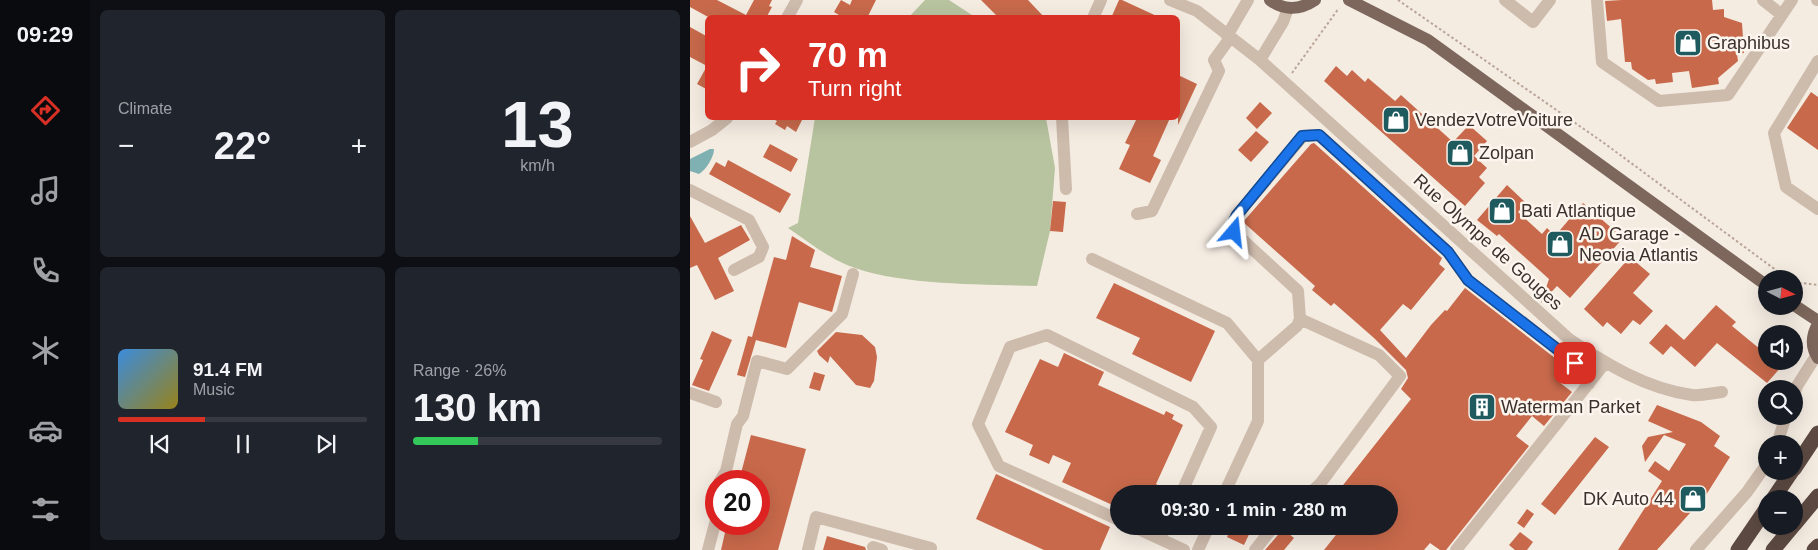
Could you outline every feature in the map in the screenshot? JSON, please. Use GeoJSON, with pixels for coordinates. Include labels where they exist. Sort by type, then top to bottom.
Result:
{"type":"FeatureCollection","features":[{"type":"Feature","properties":{"kind":"highway"},"geometry":{"type":"LineString","coordinates":[[1803,455],[1818,433]]}},
{"type":"Feature","properties":{"kind":"highway"},"geometry":{"type":"LineString","coordinates":[[1803,514],[1818,496]]}},
{"type":"Feature","properties":{"kind":"highway"},"geometry":{"type":"LineString","coordinates":[[1738,550],[1758,521]]}},
{"type":"Feature","properties":{"kind":"highway"},"geometry":{"type":"LineString","coordinates":[[1773,550],[1786,535]]}},
{"type":"Feature","properties":{"kind":"highway"},"geometry":{"type":"LineString","coordinates":[[1814,550],[1818,546]]}},
{"type":"Feature","properties":{"kind":"main road"},"geometry":{"type":"LineString","coordinates":[[1270,0],[1288,8],[1303,7],[1315,0]]}},
{"type":"Feature","properties":{"kind":"main road"},"geometry":{"type":"LineString","coordinates":[[1346,1],[1428,40],[1758,279]]}},
{"type":"Feature","properties":{"kind":"main road"},"geometry":{"type":"LineString","coordinates":[[1803,312],[1818,323],[1812,339],[1817,357]]}},
{"type":"Feature","properties":{"kind":"street"},"geometry":{"type":"LineString","coordinates":[[790,15],[797,0]]}},
{"type":"Feature","properties":{"kind":"street"},"geometry":{"type":"LineString","coordinates":[[1094,15],[1101,0]]}},
{"type":"Feature","properties":{"kind":"street"},"geometry":{"type":"LineString","coordinates":[[1137,214],[1152,211],[1219,71],[1214,60],[1248,0]]}},
{"type":"Feature","properties":{"kind":"street"},"geometry":{"type":"LineString","coordinates":[[1505,0],[1533,22],[1550,0]]}},
{"type":"Feature","properties":{"kind":"street"},"geometry":{"type":"LineString","coordinates":[[1597,0],[1602,62],[1659,101],[1728,94],[1792,0]]}},
{"type":"Feature","properties":{"kind":"street"},"geometry":{"type":"LineString","coordinates":[[1763,0],[1782,15]]}},
{"type":"Feature","properties":{"kind":"street","name":"Rue Olympe de Gouges"},"geometry":{"type":"LineString","coordinates":[[1173,1],[1197,11],[1260,60],[1570,339],[1604,363],[1646,382],[1693,396],[1722,392]]}},
{"type":"Feature","properties":{"kind":"street"},"geometry":{"type":"LineString","coordinates":[[1260,60],[1283,22],[1288,8]]}},
{"type":"Feature","properties":{"kind":"street"},"geometry":{"type":"LineString","coordinates":[[1818,61],[1774,133],[1786,188],[1818,209]]}},
{"type":"Feature","properties":{"kind":"street"},"geometry":{"type":"LineString","coordinates":[[690,142],[712,130],[724,120]]}},
{"type":"Feature","properties":{"kind":"street"},"geometry":{"type":"LineString","coordinates":[[1062,120],[1066,189]]}},
{"type":"Feature","properties":{"kind":"street"},"geometry":{"type":"LineString","coordinates":[[1258,360],[1297,326],[1300,319],[1298,291],[1234,232],[1233,223],[1237,215],[1302,136],[1319,135],[1448,252],[1468,280],[1575,363],[1590,384]]}},
{"type":"Feature","properties":{"kind":"street"},"geometry":{"type":"LineString","coordinates":[[690,190],[749,220],[763,247],[759,257],[734,270]]}},
{"type":"Feature","properties":{"kind":"street"},"geometry":{"type":"LineString","coordinates":[[1092,259],[1227,324],[1258,360],[1258,421],[1228,485]]}},
{"type":"Feature","properties":{"kind":"street"},"geometry":{"type":"LineString","coordinates":[[726,470],[737,424],[743,416],[757,361],[787,369],[842,314],[853,274]]}},
{"type":"Feature","properties":{"kind":"street"},"geometry":{"type":"LineString","coordinates":[[1300,319],[1379,355],[1400,376],[1319,485]]}},
{"type":"Feature","properties":{"kind":"street"},"geometry":{"type":"LineString","coordinates":[[1110,516],[999,466],[978,424],[1010,347],[1047,335],[1193,407],[1211,428],[1185,485]]}},
{"type":"Feature","properties":{"kind":"street"},"geometry":{"type":"LineString","coordinates":[[1801,380],[1817,357]]}},
{"type":"Feature","properties":{"kind":"street"},"geometry":{"type":"LineString","coordinates":[[1456,550],[1590,384],[1604,363]]}},
{"type":"Feature","properties":{"kind":"street"},"geometry":{"type":"LineString","coordinates":[[690,393],[716,402]]}},
{"type":"Feature","properties":{"kind":"street"},"geometry":{"type":"LineString","coordinates":[[1696,550],[1748,492],[1758,477]]}},
{"type":"Feature","properties":{"kind":"street"},"geometry":{"type":"LineString","coordinates":[[808,550],[816,517],[931,548]]}},
{"type":"Feature","properties":{"kind":"street"},"geometry":{"type":"LineString","coordinates":[[708,550],[712,535]]}},
{"type":"Feature","properties":{"kind":"street"},"geometry":{"type":"LineString","coordinates":[[1151,535],[1184,550]]}},
{"type":"Feature","properties":{"kind":"street"},"geometry":{"type":"LineString","coordinates":[[1160,539],[1162,535]]}},
{"type":"Feature","properties":{"kind":"street"},"geometry":{"type":"LineString","coordinates":[[1198,550],[1205,535]]}},
{"type":"Feature","properties":{"kind":"street"},"geometry":{"type":"LineString","coordinates":[[1255,550],[1267,535]]}},
{"type":"Feature","properties":{"kind":"path"},"geometry":{"type":"LineString","coordinates":[[1398,0],[1620,154],[1776,270]]}},
{"type":"Feature","properties":{"kind":"path"},"geometry":{"type":"LineString","coordinates":[[1285,83],[1346,1]]}},
{"type":"Feature","properties":{"kind":"path"},"geometry":{"type":"LineString","coordinates":[[1803,283],[1818,285]]}},
{"type":"Feature","properties":{"kind":"green space"},"geometry":{"type":"Polygon","coordinates":[[[925,0],[949,0],[972,15],[911,15],[925,0]]]}},
{"type":"Feature","properties":{"kind":"green space"},"geometry":{"type":"Polygon","coordinates":[[[815,120],[1046,120],[1055,168],[1050,231],[1037,286],[940,283],[890,277],[868,272],[847,265],[832,257],[788,228],[798,223],[815,120]]]}},
{"type":"Feature","properties":{"kind":"water"},"geometry":{"type":"Polygon","coordinates":[[[710,149],[714,149],[714,152],[704,170],[699,174],[690,171],[690,159],[710,149]]]}},
{"type":"Feature","properties":{"kind":"building"},"geometry":{"type":"Polygon","coordinates":[[[690,0],[717,0],[746,15],[705,15],[690,7],[690,0]]]}},
{"type":"Feature","properties":{"kind":"building"},"geometry":{"type":"Polygon","coordinates":[[[754,0],[772,0],[769,6],[772,7],[768,15],[746,15],[754,0]]]}},
{"type":"Feature","properties":{"kind":"building"},"geometry":{"type":"Polygon","coordinates":[[[841,0],[850,5],[852,0],[876,0],[868,15],[839,15],[834,12],[841,0]]]}},
{"type":"Feature","properties":{"kind":"building"},"geometry":{"type":"Polygon","coordinates":[[[981,0],[1028,0],[1042,15],[996,15],[981,0]]]}},
{"type":"Feature","properties":{"kind":"building"},"geometry":{"type":"Polygon","coordinates":[[[1119,0],[1122,0],[1154,15],[1112,15],[1119,0]]]}},
{"type":"Feature","properties":{"kind":"building","name":"Graphibus"},"geometry":{"type":"Polygon","coordinates":[[[1712,0],[1713,10],[1724,9],[1724,17],[1742,23],[1744,53],[1737,54],[1738,61],[1718,78],[1719,84],[1692,88],[1689,71],[1672,73],[1673,82],[1656,84],[1655,79],[1648,80],[1632,69],[1631,62],[1625,62],[1621,19],[1607,21],[1605,1],[1712,0]]]}},
{"type":"Feature","properties":{"kind":"building"},"geometry":{"type":"Polygon","coordinates":[[[690,27],[705,35],[705,65],[690,57],[690,27]]]}},
{"type":"Feature","properties":{"kind":"building"},"geometry":{"type":"Polygon","coordinates":[[[1336,66],[1347,76],[1352,70],[1365,82],[1368,78],[1395,101],[1401,95],[1453,142],[1469,125],[1487,141],[1474,156],[1487,168],[1479,177],[1485,183],[1465,206],[1324,81],[1336,66]]]}},
{"type":"Feature","properties":{"kind":"building"},"geometry":{"type":"Polygon","coordinates":[[[705,70],[705,88],[697,84],[705,70]]]}},
{"type":"Feature","properties":{"kind":"building"},"geometry":{"type":"Polygon","coordinates":[[[1180,76],[1197,84],[1178,125],[1178,120],[1180,120],[1180,76]]]}},
{"type":"Feature","properties":{"kind":"building"},"geometry":{"type":"Polygon","coordinates":[[[1811,92],[1818,97],[1818,150],[1787,128],[1811,92]]]}},
{"type":"Feature","properties":{"kind":"building"},"geometry":{"type":"Polygon","coordinates":[[[1260,102],[1272,113],[1257,129],[1246,118],[1260,102]]]}},
{"type":"Feature","properties":{"kind":"building"},"geometry":{"type":"Polygon","coordinates":[[[775,120],[802,120],[796,132],[787,126],[785,130],[775,124],[777,121],[775,120]]]}},
{"type":"Feature","properties":{"kind":"building"},"geometry":{"type":"Polygon","coordinates":[[[1136,120],[1169,120],[1153,156],[1161,160],[1150,183],[1119,169],[1130,145],[1125,143],[1136,120]]]}},
{"type":"Feature","properties":{"kind":"building"},"geometry":{"type":"Polygon","coordinates":[[[1256,131],[1269,142],[1251,162],[1238,150],[1256,131]]]}},
{"type":"Feature","properties":{"kind":"building","name":"Waterman Parket"},"geometry":{"type":"Polygon","coordinates":[[[1314,143],[1442,258],[1439,264],[1445,269],[1411,310],[1403,304],[1380,330],[1406,358],[1431,325],[1445,310],[1447,311],[1465,288],[1569,369],[1559,382],[1572,392],[1544,426],[1532,416],[1516,436],[1529,446],[1446,550],[1440,550],[1430,543],[1424,550],[1324,550],[1336,535],[1398,535],[1398,485],[1343,485],[1411,399],[1401,389],[1408,378],[1406,370],[1374,338],[1334,303],[1331,306],[1312,290],[1315,286],[1243,222],[1311,144],[1314,143]]]}},
{"type":"Feature","properties":{"kind":"building"},"geometry":{"type":"Polygon","coordinates":[[[770,144],[798,159],[791,172],[763,157],[770,144]]]}},
{"type":"Feature","properties":{"kind":"building"},"geometry":{"type":"Polygon","coordinates":[[[728,160],[791,194],[780,213],[709,174],[716,162],[725,167],[728,160]]]}},
{"type":"Feature","properties":{"kind":"building"},"geometry":{"type":"Polygon","coordinates":[[[1507,185],[1526,203],[1518,212],[1542,234],[1547,228],[1555,236],[1583,203],[1623,238],[1570,298],[1557,286],[1541,303],[1549,279],[1499,234],[1497,236],[1477,220],[1507,185]]]}},
{"type":"Feature","properties":{"kind":"building"},"geometry":{"type":"Polygon","coordinates":[[[1053,201],[1066,202],[1063,232],[1050,231],[1053,201]]]}},
{"type":"Feature","properties":{"kind":"building"},"geometry":{"type":"Polygon","coordinates":[[[690,216],[705,243],[741,225],[750,240],[718,258],[734,291],[715,300],[697,265],[690,268],[690,216]]]}},
{"type":"Feature","properties":{"kind":"building"},"geometry":{"type":"Polygon","coordinates":[[[792,236],[815,250],[810,267],[842,276],[832,312],[799,302],[786,348],[756,340],[745,377],[737,375],[748,336],[752,337],[774,257],[786,260],[792,236]]]}},
{"type":"Feature","properties":{"kind":"building"},"geometry":{"type":"Polygon","coordinates":[[[1630,257],[1650,274],[1633,293],[1653,311],[1640,325],[1633,320],[1621,334],[1607,322],[1603,327],[1584,309],[1630,257]]]}},
{"type":"Feature","properties":{"kind":"building"},"geometry":{"type":"Polygon","coordinates":[[[1114,283],[1215,331],[1191,382],[1132,354],[1140,338],[1096,318],[1114,283]]]}},
{"type":"Feature","properties":{"kind":"building"},"geometry":{"type":"Polygon","coordinates":[[[1716,305],[1736,322],[1732,326],[1758,347],[1758,370],[1778,370],[1770,380],[1763,380],[1717,343],[1695,367],[1671,346],[1663,355],[1649,343],[1666,324],[1684,340],[1716,305]]]}},
{"type":"Feature","properties":{"kind":"building"},"geometry":{"type":"Polygon","coordinates":[[[712,331],[732,340],[709,391],[692,385],[703,360],[700,359],[712,331]]]}},
{"type":"Feature","properties":{"kind":"building"},"geometry":{"type":"Polygon","coordinates":[[[836,332],[862,335],[875,347],[877,357],[874,381],[870,388],[856,385],[830,356],[828,363],[819,355],[817,351],[836,332]]]}},
{"type":"Feature","properties":{"kind":"building"},"geometry":{"type":"Polygon","coordinates":[[[1064,353],[1104,372],[1098,385],[1164,415],[1166,411],[1174,415],[1172,419],[1183,425],[1156,484],[1158,485],[1110,485],[1110,504],[1062,482],[1071,463],[1053,455],[1049,464],[1029,455],[1033,445],[1005,432],[1040,359],[1058,367],[1064,353]]]}},
{"type":"Feature","properties":{"kind":"building"},"geometry":{"type":"Polygon","coordinates":[[[814,372],[825,375],[820,391],[809,388],[814,372]]]}},
{"type":"Feature","properties":{"kind":"building"},"geometry":{"type":"Polygon","coordinates":[[[1657,405],[1701,422],[1720,436],[1714,446],[1730,457],[1706,495],[1657,550],[1618,550],[1662,481],[1648,471],[1655,461],[1669,471],[1686,444],[1664,435],[1645,462],[1642,446],[1648,437],[1673,432],[1648,421],[1657,405]]]}},
{"type":"Feature","properties":{"kind":"building"},"geometry":{"type":"Polygon","coordinates":[[[751,435],[806,449],[778,550],[721,550],[724,535],[770,535],[770,470],[742,470],[751,435]]]}},
{"type":"Feature","properties":{"kind":"building"},"geometry":{"type":"Polygon","coordinates":[[[1595,437],[1609,447],[1555,515],[1541,504],[1595,437]]]}},
{"type":"Feature","properties":{"kind":"building"},"geometry":{"type":"Polygon","coordinates":[[[996,474],[1110,527],[1100,550],[1044,550],[976,519],[996,474]]]}},
{"type":"Feature","properties":{"kind":"building"},"geometry":{"type":"Polygon","coordinates":[[[1527,509],[1534,514],[1524,528],[1517,523],[1527,509]]]}},
{"type":"Feature","properties":{"kind":"building"},"geometry":{"type":"Polygon","coordinates":[[[1520,532],[1533,542],[1527,550],[1515,550],[1509,545],[1520,532]]]}},
{"type":"Feature","properties":{"kind":"building"},"geometry":{"type":"Polygon","coordinates":[[[1228,535],[1249,535],[1244,545],[1227,537],[1228,535]]]}},
{"type":"Feature","properties":{"kind":"building"},"geometry":{"type":"Polygon","coordinates":[[[1278,535],[1290,535],[1294,538],[1284,550],[1265,550],[1278,535]]]}},
{"type":"Feature","properties":{"kind":"building"},"geometry":{"type":"Polygon","coordinates":[[[827,536],[865,547],[866,550],[823,550],[827,536]]]}},
{"type":"Feature","properties":{"kind":"place","name":"Graphibus"},"geometry":{"type":"Point","coordinates":[1688,43]}},
{"type":"Feature","properties":{"kind":"place","name":"VendezVotreVoiture"},"geometry":{"type":"Point","coordinates":[1396,120]}},
{"type":"Feature","properties":{"kind":"place","name":"Zolpan"},"geometry":{"type":"Point","coordinates":[1460,153]}},
{"type":"Feature","properties":{"kind":"place","name":"Bati Atlantique"},"geometry":{"type":"Point","coordinates":[1502,211]}},
{"type":"Feature","properties":{"kind":"place","name":"AD Garage - Neovia Atlantis"},"geometry":{"type":"Point","coordinates":[1560,244]}},
{"type":"Feature","properties":{"kind":"place","name":"Waterman Parket"},"geometry":{"type":"Point","coordinates":[1482,407]}},
{"type":"Feature","properties":{"kind":"place","name":"DK Auto 44"},"geometry":{"type":"Point","coordinates":[1693,499]}},
{"type":"Feature","properties":{"kind":"route"},"geometry":{"type":"LineString","coordinates":[[1234,232],[1233,223],[1237,215],[1302,136],[1319,135],[1448,252],[1468,280],[1575,363]]}}]}
